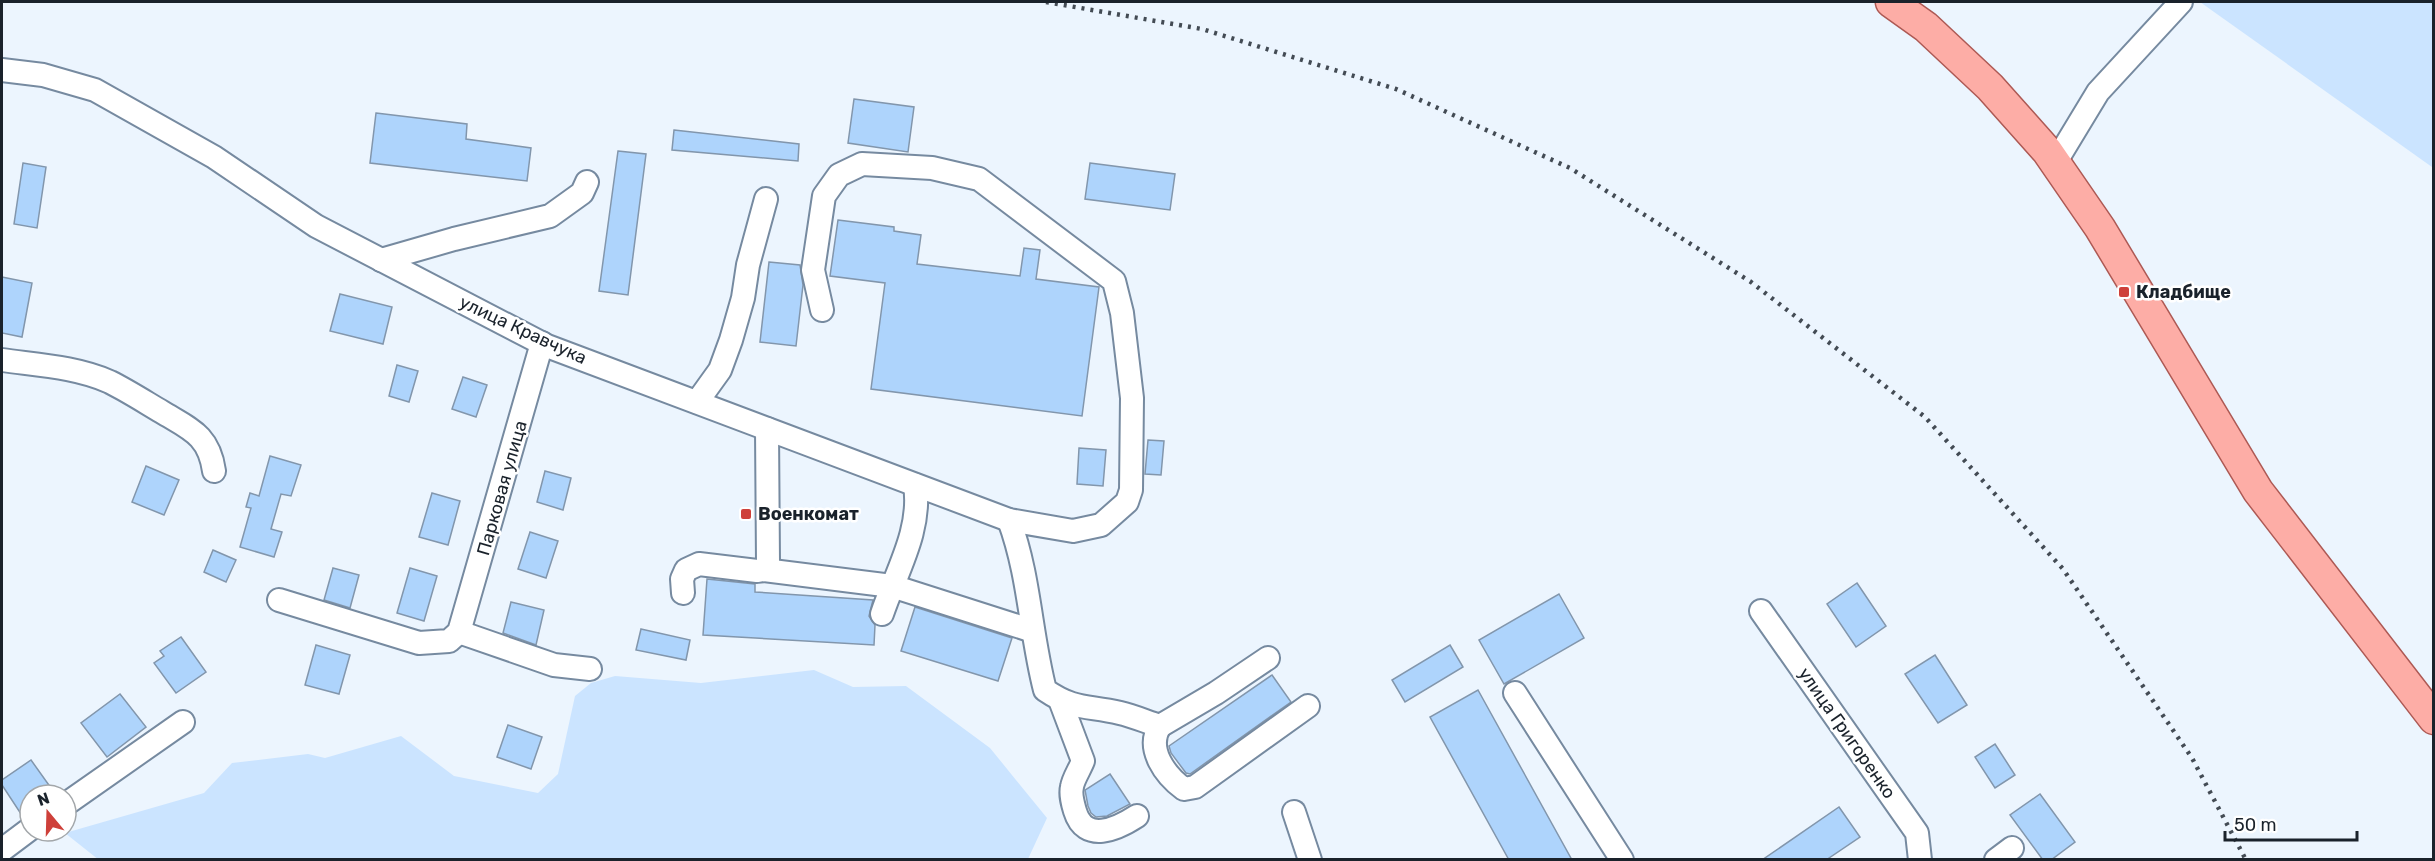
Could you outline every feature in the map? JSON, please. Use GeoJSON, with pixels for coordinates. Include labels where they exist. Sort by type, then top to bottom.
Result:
{"type":"FeatureCollection","features":[{"type":"Feature","properties":{"kind":"main road"},"geometry":{"type":"LineString","coordinates":[[1891,2],[1920,14],[2047,150],[2100,228],[2258,490],[2433,719]]}},
{"type":"Feature","properties":{"kind":"lane"},"geometry":{"type":"LineString","coordinates":[[2055,163],[2098,92],[2181,2]]}},
{"type":"Feature","properties":{"kind":"lane","name":"улица Кравчука"},"geometry":{"type":"LineString","coordinates":[[2,70],[43,75],[95,90],[214,157],[316,226],[542,343],[1009,520],[1073,531],[1101,525],[1127,502],[1131,490],[1132,398],[1122,313],[1114,281],[979,179],[932,168],[862,164],[839,175],[824,196],[813,270],[822,310]]}},
{"type":"Feature","properties":{"kind":"lane"},"geometry":{"type":"LineString","coordinates":[[381,260],[454,239],[550,216],[582,193],[587,182]]}},
{"type":"Feature","properties":{"kind":"lane"},"geometry":{"type":"LineString","coordinates":[[697,402],[720,370],[731,340],[766,199]]}},
{"type":"Feature","properties":{"kind":"lane","name":"Парковая улица"},"geometry":{"type":"LineString","coordinates":[[459,632],[542,343]]}},
{"type":"Feature","properties":{"kind":"lane"},"geometry":{"type":"LineString","coordinates":[[2,360],[81,373],[108,381],[192,429],[205,442],[214,471]]}},
{"type":"Feature","properties":{"kind":"lane"},"geometry":{"type":"LineString","coordinates":[[764,570],[768,563],[769,553],[767,429]]}},
{"type":"Feature","properties":{"kind":"lane"},"geometry":{"type":"LineString","coordinates":[[882,614],[891,586],[914,533],[917,500],[915,485]]}},
{"type":"Feature","properties":{"kind":"lane"},"geometry":{"type":"LineString","coordinates":[[1009,520],[1021,552],[1036,657],[1045,690],[1060,700],[1078,707],[1120,713],[1160,726]]}},
{"type":"Feature","properties":{"kind":"lane"},"geometry":{"type":"LineString","coordinates":[[683,593],[682,579],[686,570],[699,564],[764,570],[891,586],[1033,631]]}},
{"type":"Feature","properties":{"kind":"lane"},"geometry":{"type":"LineString","coordinates":[[279,600],[419,643],[449,641],[459,632],[554,665],[590,669]]}},
{"type":"Feature","properties":{"kind":"lane","name":"улица Григоренко"},"geometry":{"type":"LineString","coordinates":[[1761,611],[1917,833],[1920,860]]}},
{"type":"Feature","properties":{"kind":"lane"},"geometry":{"type":"LineString","coordinates":[[1268,658],[1216,693],[1160,726],[1157,731],[1156,744],[1158,758],[1170,779],[1184,789],[1195,787],[1308,706]]}},
{"type":"Feature","properties":{"kind":"lane"},"geometry":{"type":"LineString","coordinates":[[1515,693],[1614,857]]}},
{"type":"Feature","properties":{"kind":"lane"},"geometry":{"type":"LineString","coordinates":[[1060,700],[1083,761],[1072,787],[1077,817],[1085,827],[1100,832],[1119,828],[1137,816]]}},
{"type":"Feature","properties":{"kind":"lane"},"geometry":{"type":"LineString","coordinates":[[78,796],[183,722]]}},
{"type":"Feature","properties":{"kind":"lane"},"geometry":{"type":"LineString","coordinates":[[1294,812],[1310,860]]}},
{"type":"Feature","properties":{"kind":"lane"},"geometry":{"type":"LineString","coordinates":[[1917,833],[1937,860]]}},
{"type":"Feature","properties":{"kind":"lane"},"geometry":{"type":"LineString","coordinates":[[2,850],[18,839]]}},
{"type":"Feature","properties":{"kind":"shaded area"},"geometry":{"type":"Polygon","coordinates":[[[2200,2],[2433,2],[2433,166],[2432,167],[2200,2]]]}},
{"type":"Feature","properties":{"kind":"shaded area"},"geometry":{"type":"Polygon","coordinates":[[[814,670],[853,687],[906,686],[990,748],[1047,818],[1028,859],[99,860],[78,843],[78,829],[204,793],[232,763],[308,754],[325,758],[401,736],[454,776],[538,793],[558,774],[575,696],[591,683],[615,676],[701,683],[814,670]]]}},
{"type":"Feature","properties":{"kind":"building"},"geometry":{"type":"Polygon","coordinates":[[[854,99],[914,107],[908,152],[848,143],[854,99]]]}},
{"type":"Feature","properties":{"kind":"building"},"geometry":{"type":"Polygon","coordinates":[[[376,113],[467,124],[466,139],[531,148],[527,181],[370,163],[376,113]]]}},
{"type":"Feature","properties":{"kind":"building"},"geometry":{"type":"Polygon","coordinates":[[[674,130],[799,144],[798,161],[672,150],[674,130]]]}},
{"type":"Feature","properties":{"kind":"building"},"geometry":{"type":"Polygon","coordinates":[[[618,151],[646,154],[628,295],[599,291],[618,151]]]}},
{"type":"Feature","properties":{"kind":"building"},"geometry":{"type":"Polygon","coordinates":[[[23,163],[46,167],[37,228],[14,224],[23,163]]]}},
{"type":"Feature","properties":{"kind":"building"},"geometry":{"type":"Polygon","coordinates":[[[1090,163],[1175,174],[1170,210],[1085,199],[1090,163]]]}},
{"type":"Feature","properties":{"kind":"building"},"geometry":{"type":"Polygon","coordinates":[[[838,220],[894,227],[894,231],[921,235],[917,264],[1020,276],[1024,248],[1040,250],[1036,279],[1099,287],[1082,416],[871,389],[885,283],[830,276],[838,220]]]}},
{"type":"Feature","properties":{"kind":"building"},"geometry":{"type":"Polygon","coordinates":[[[769,262],[800,265],[803,285],[796,346],[760,342],[769,262]]]}},
{"type":"Feature","properties":{"kind":"building"},"geometry":{"type":"Polygon","coordinates":[[[2,277],[32,283],[22,337],[2,333],[2,277]]]}},
{"type":"Feature","properties":{"kind":"building"},"geometry":{"type":"Polygon","coordinates":[[[340,294],[392,307],[383,344],[330,331],[340,294]]]}},
{"type":"Feature","properties":{"kind":"building"},"geometry":{"type":"Polygon","coordinates":[[[397,365],[418,371],[409,402],[389,396],[397,365]]]}},
{"type":"Feature","properties":{"kind":"building"},"geometry":{"type":"Polygon","coordinates":[[[463,377],[487,385],[476,417],[452,409],[463,377]]]}},
{"type":"Feature","properties":{"kind":"building"},"geometry":{"type":"Polygon","coordinates":[[[1148,440],[1164,441],[1161,475],[1145,474],[1148,440]]]}},
{"type":"Feature","properties":{"kind":"building"},"geometry":{"type":"Polygon","coordinates":[[[1079,448],[1106,450],[1103,486],[1077,484],[1079,448]]]}},
{"type":"Feature","properties":{"kind":"building"},"geometry":{"type":"Polygon","coordinates":[[[270,456],[301,465],[291,496],[281,494],[271,529],[282,532],[274,557],[240,547],[251,508],[246,507],[250,493],[259,496],[270,456]]]}},
{"type":"Feature","properties":{"kind":"building"},"geometry":{"type":"Polygon","coordinates":[[[146,466],[179,480],[164,515],[132,502],[146,466]]]}},
{"type":"Feature","properties":{"kind":"building"},"geometry":{"type":"Polygon","coordinates":[[[545,471],[571,478],[563,510],[537,502],[545,471]]]}},
{"type":"Feature","properties":{"kind":"building"},"geometry":{"type":"Polygon","coordinates":[[[432,493],[460,501],[448,545],[419,537],[432,493]]]}},
{"type":"Feature","properties":{"kind":"building"},"geometry":{"type":"Polygon","coordinates":[[[530,532],[558,541],[546,578],[518,569],[530,532]]]}},
{"type":"Feature","properties":{"kind":"building"},"geometry":{"type":"Polygon","coordinates":[[[213,550],[236,560],[226,582],[204,572],[213,550]]]}},
{"type":"Feature","properties":{"kind":"building"},"geometry":{"type":"Polygon","coordinates":[[[333,568],[359,575],[350,608],[324,600],[333,568]]]}},
{"type":"Feature","properties":{"kind":"building"},"geometry":{"type":"Polygon","coordinates":[[[410,568],[437,576],[424,621],[397,613],[410,568]]]}},
{"type":"Feature","properties":{"kind":"building"},"geometry":{"type":"Polygon","coordinates":[[[707,579],[755,584],[755,592],[873,600],[869,616],[875,625],[874,645],[703,635],[707,579]]]}},
{"type":"Feature","properties":{"kind":"building"},"geometry":{"type":"Polygon","coordinates":[[[1857,583],[1886,626],[1856,647],[1827,604],[1857,583]]]}},
{"type":"Feature","properties":{"kind":"building"},"geometry":{"type":"Polygon","coordinates":[[[1559,594],[1584,638],[1504,684],[1479,640],[1559,594]]]}},
{"type":"Feature","properties":{"kind":"building"},"geometry":{"type":"Polygon","coordinates":[[[511,602],[544,610],[536,645],[503,633],[511,602]]]}},
{"type":"Feature","properties":{"kind":"building"},"geometry":{"type":"Polygon","coordinates":[[[915,607],[1012,638],[998,681],[901,651],[915,607]]]}},
{"type":"Feature","properties":{"kind":"building"},"geometry":{"type":"Polygon","coordinates":[[[641,629],[690,640],[686,660],[636,650],[641,629]]]}},
{"type":"Feature","properties":{"kind":"building"},"geometry":{"type":"Polygon","coordinates":[[[181,637],[206,672],[176,693],[154,663],[164,656],[160,651],[181,637]]]}},
{"type":"Feature","properties":{"kind":"building"},"geometry":{"type":"Polygon","coordinates":[[[316,645],[350,655],[339,694],[305,685],[316,645]]]}},
{"type":"Feature","properties":{"kind":"building"},"geometry":{"type":"Polygon","coordinates":[[[1450,645],[1463,667],[1405,702],[1392,680],[1450,645]]]}},
{"type":"Feature","properties":{"kind":"building"},"geometry":{"type":"Polygon","coordinates":[[[1935,655],[1967,705],[1938,723],[1905,674],[1935,655]]]}},
{"type":"Feature","properties":{"kind":"building"},"geometry":{"type":"Polygon","coordinates":[[[1272,675],[1291,702],[1190,774],[1186,773],[1171,753],[1169,746],[1272,675]]]}},
{"type":"Feature","properties":{"kind":"building"},"geometry":{"type":"Polygon","coordinates":[[[1478,690],[1572,860],[1509,860],[1430,717],[1478,690]]]}},
{"type":"Feature","properties":{"kind":"building"},"geometry":{"type":"Polygon","coordinates":[[[120,694],[146,727],[107,757],[81,723],[120,694]]]}},
{"type":"Feature","properties":{"kind":"building"},"geometry":{"type":"Polygon","coordinates":[[[508,725],[542,737],[531,769],[497,757],[508,725]]]}},
{"type":"Feature","properties":{"kind":"building"},"geometry":{"type":"Polygon","coordinates":[[[1995,744],[2015,775],[1995,788],[1975,757],[1995,744]]]}},
{"type":"Feature","properties":{"kind":"building"},"geometry":{"type":"Polygon","coordinates":[[[31,760],[47,783],[18,783],[18,809],[2,785],[2,780],[31,760]]]}},
{"type":"Feature","properties":{"kind":"building"},"geometry":{"type":"Polygon","coordinates":[[[1110,774],[1130,804],[1107,816],[1096,817],[1088,806],[1085,790],[1110,774]]]}},
{"type":"Feature","properties":{"kind":"building"},"geometry":{"type":"Polygon","coordinates":[[[2040,794],[2075,842],[2051,860],[2043,860],[2010,815],[2040,794]]]}},
{"type":"Feature","properties":{"kind":"building"},"geometry":{"type":"Polygon","coordinates":[[[1839,807],[1860,837],[1826,860],[1762,860],[1839,807]]]}},
{"type":"Feature","properties":{"kind":"railway"},"geometry":{"type":"LineString","coordinates":[[1046,2],[1202,29],[1396,89],[1570,168],[1751,282],[1925,417],[2063,569],[2192,758],[2246,860]]}},
{"type":"Feature","properties":{"kind":"place","name":"Кладбище"},"geometry":{"type":"Point","coordinates":[2124,292]}},
{"type":"Feature","properties":{"kind":"place","name":"Военкомат"},"geometry":{"type":"Point","coordinates":[746,514]}}]}
